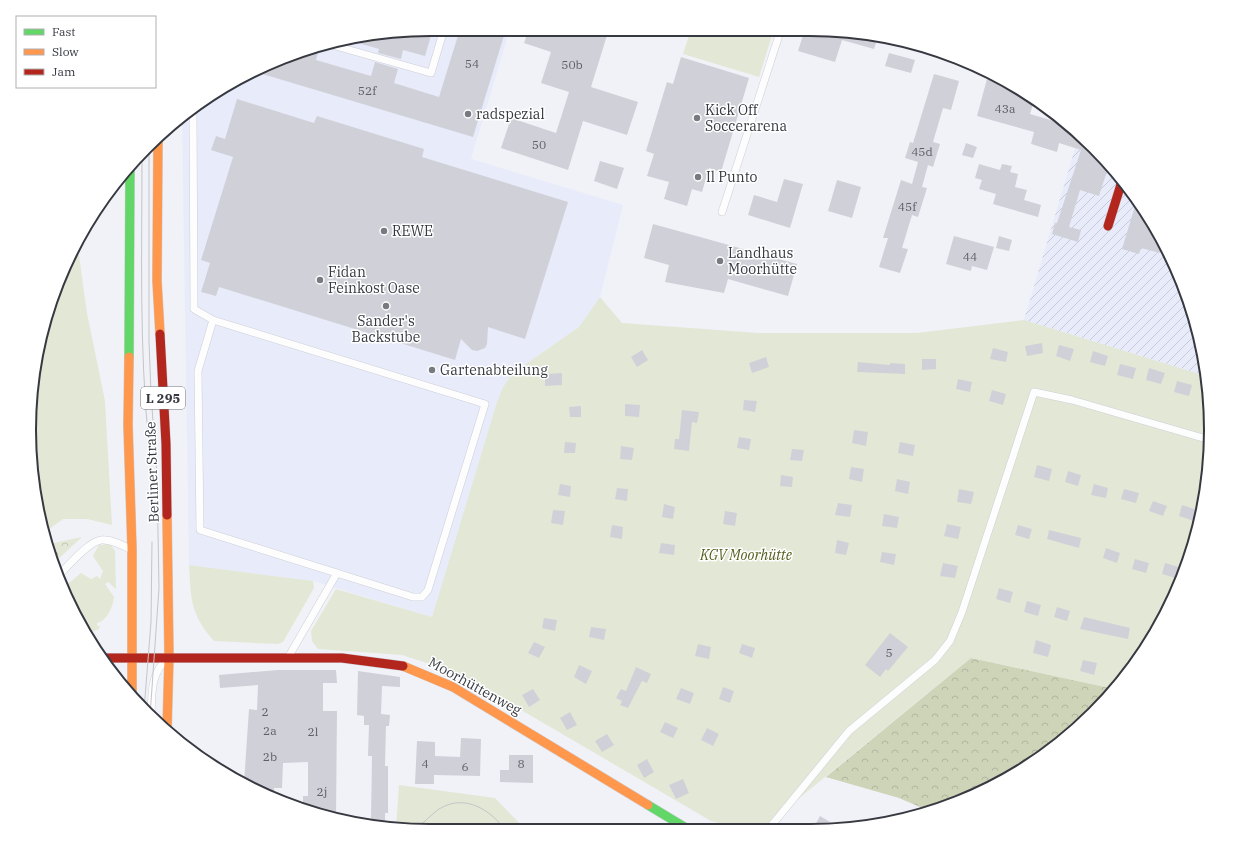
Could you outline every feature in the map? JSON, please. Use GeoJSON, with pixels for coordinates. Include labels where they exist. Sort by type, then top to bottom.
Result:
{"type":"FeatureCollection","features":[{"type":"Feature","properties":{"kind":"main road","name":"Berliner Straße"},"geometry":{"type":"LineString","coordinates":[[158,145],[157,281],[166,444],[169,657],[167,723]]}},
{"type":"Feature","properties":{"kind":"main road","name":"Berliner Straße"},"geometry":{"type":"LineString","coordinates":[[130,175],[128,425],[132,549],[132,688]]}},
{"type":"Feature","properties":{"kind":"main road"},"geometry":{"type":"LineString","coordinates":[[1108,226],[1120,187]]}},
{"type":"Feature","properties":{"kind":"main road","name":"Moorhüttenweg"},"geometry":{"type":"LineString","coordinates":[[108,658],[342,658],[389,663],[409,667],[434,677],[468,696],[678,824]]}},
{"type":"Feature","properties":{"kind":"lane"},"geometry":{"type":"LineString","coordinates":[[339,47],[431,73],[442,36]]}},
{"type":"Feature","properties":{"kind":"lane"},"geometry":{"type":"LineString","coordinates":[[722,212],[779,36]]}},
{"type":"Feature","properties":{"kind":"lane"},"geometry":{"type":"LineString","coordinates":[[193,115],[194,309],[213,320],[485,404],[428,590],[422,597],[413,597],[200,530],[198,371],[213,320]]}},
{"type":"Feature","properties":{"kind":"lane"},"geometry":{"type":"LineString","coordinates":[[773,824],[849,732],[935,660],[950,641],[962,612],[1034,392],[1072,400],[1204,438]]}},
{"type":"Feature","properties":{"kind":"lane"},"geometry":{"type":"LineString","coordinates":[[62,572],[90,545],[100,540],[116,542],[132,549]]}},
{"type":"Feature","properties":{"kind":"lane"},"geometry":{"type":"LineString","coordinates":[[288,658],[336,573]]}},
{"type":"Feature","properties":{"kind":"lane"},"geometry":{"type":"LineString","coordinates":[[151,709],[153,678],[158,669],[169,657]]}},
{"type":"Feature","properties":{"kind":"shaded area"},"geometry":{"type":"Polygon","coordinates":[[[508,36],[471,159],[623,205],[600,297],[579,327],[513,373],[503,387],[497,402],[432,617],[313,581],[189,565],[182,124],[211,102],[256,77],[279,66],[328,49],[379,39],[404,37],[508,36]]]}},
{"type":"Feature","properties":{"kind":"shaded area"},"geometry":{"type":"Polygon","coordinates":[[[1077,141],[1089,151],[1123,190],[1151,233],[1174,279],[1183,303],[1191,328],[1200,374],[1024,320],[1077,141]]]}},
{"type":"Feature","properties":{"kind":"green space"},"geometry":{"type":"Polygon","coordinates":[[[689,36],[772,36],[759,77],[683,54],[689,36]]]}},
{"type":"Feature","properties":{"kind":"green space"},"geometry":{"type":"Polygon","coordinates":[[[79,253],[87,313],[105,401],[112,525],[87,519],[63,519],[48,529],[39,481],[36,430],[37,404],[39,379],[49,328],[66,279],[79,253]]]}},
{"type":"Feature","properties":{"kind":"green space","name":"KGV Moorhütte"},"geometry":{"type":"Polygon","coordinates":[[[600,297],[622,323],[759,333],[917,333],[1024,320],[1200,374],[1204,430],[1201,481],[1191,532],[1174,581],[1138,649],[1108,688],[971,658],[768,824],[723,824],[711,821],[458,673],[402,655],[318,649],[312,641],[311,631],[336,589],[432,617],[497,402],[503,387],[513,373],[579,327],[600,297]]]}},
{"type":"Feature","properties":{"kind":"green space"},"geometry":{"type":"Polygon","coordinates":[[[82,537],[58,559],[53,543],[82,537]]]}},
{"type":"Feature","properties":{"kind":"green space"},"geometry":{"type":"Polygon","coordinates":[[[110,544],[115,551],[116,589],[108,582],[105,584],[114,597],[112,605],[107,617],[101,622],[97,623],[97,626],[100,626],[99,629],[92,632],[67,584],[81,573],[91,579],[97,576],[100,579],[103,571],[93,556],[99,545],[110,544]]]}},
{"type":"Feature","properties":{"kind":"green space"},"geometry":{"type":"Polygon","coordinates":[[[189,565],[313,581],[314,588],[283,642],[278,644],[214,641],[200,623],[193,606],[189,565]]]}},
{"type":"Feature","properties":{"kind":"green space"},"geometry":{"type":"Polygon","coordinates":[[[971,658],[1108,688],[1089,709],[1070,726],[1029,758],[961,794],[922,808],[899,798],[826,777],[971,658]]]}},
{"type":"Feature","properties":{"kind":"green space"},"geometry":{"type":"Polygon","coordinates":[[[399,785],[495,798],[520,824],[430,824],[396,822],[399,785]]]}},
{"type":"Feature","properties":{"kind":"building"},"geometry":{"type":"Polygon","coordinates":[[[431,36],[425,56],[403,50],[401,59],[378,53],[379,49],[358,43],[379,39],[431,36]]]}},
{"type":"Feature","properties":{"kind":"building"},"geometry":{"type":"Polygon","coordinates":[[[458,36],[504,36],[473,137],[262,74],[279,66],[318,52],[316,60],[371,76],[375,62],[398,69],[394,83],[439,97],[458,36]]]}},
{"type":"Feature","properties":{"kind":"building"},"geometry":{"type":"Polygon","coordinates":[[[526,36],[607,36],[591,87],[638,102],[627,135],[583,121],[568,170],[501,148],[511,118],[556,133],[569,92],[541,83],[551,52],[524,43],[526,36]]]}},
{"type":"Feature","properties":{"kind":"building"},"geometry":{"type":"Polygon","coordinates":[[[803,36],[861,39],[876,42],[874,49],[842,40],[835,62],[798,51],[803,36]]]}},
{"type":"Feature","properties":{"kind":"building"},"geometry":{"type":"Polygon","coordinates":[[[889,53],[915,60],[911,73],[885,66],[889,53]]]}},
{"type":"Feature","properties":{"kind":"building","name":"Kick Off Soccerarena"},"geometry":{"type":"Polygon","coordinates":[[[681,57],[749,78],[721,172],[709,168],[702,192],[692,189],[687,206],[664,199],[669,182],[647,176],[654,154],[646,151],[667,82],[673,84],[681,57]]]}},
{"type":"Feature","properties":{"kind":"building"},"geometry":{"type":"Polygon","coordinates":[[[934,74],[959,81],[951,110],[943,108],[933,142],[940,144],[933,167],[928,165],[922,187],[927,188],[918,217],[912,215],[902,248],[908,249],[900,273],[879,267],[888,238],[883,238],[901,180],[912,184],[918,162],[905,158],[910,142],[913,143],[934,74]]]}},
{"type":"Feature","properties":{"kind":"building"},"geometry":{"type":"Polygon","coordinates":[[[987,79],[1033,105],[1030,114],[1055,121],[1089,151],[1107,171],[1099,196],[1080,190],[1069,227],[1081,230],[1078,242],[1052,234],[1081,150],[1059,143],[1057,152],[1031,144],[1034,132],[977,116],[987,79]]]}},
{"type":"Feature","properties":{"kind":"building","name":"REWE"},"geometry":{"type":"Polygon","coordinates":[[[237,99],[314,123],[317,116],[424,149],[422,157],[568,202],[525,339],[488,327],[487,344],[485,348],[477,351],[472,350],[461,339],[455,360],[219,287],[216,296],[201,292],[210,263],[201,260],[233,157],[211,150],[216,136],[225,139],[237,99]]]}},
{"type":"Feature","properties":{"kind":"building"},"geometry":{"type":"Polygon","coordinates":[[[966,143],[977,147],[973,158],[962,155],[966,143]]]}},
{"type":"Feature","properties":{"kind":"building"},"geometry":{"type":"Polygon","coordinates":[[[600,161],[624,168],[617,189],[594,181],[600,161]]]}},
{"type":"Feature","properties":{"kind":"building"},"geometry":{"type":"Polygon","coordinates":[[[979,164],[1000,170],[1002,164],[1012,166],[1010,172],[1018,174],[1015,187],[1027,190],[1024,200],[1041,205],[1038,217],[993,204],[996,194],[979,189],[982,180],[975,178],[979,164]]]}},
{"type":"Feature","properties":{"kind":"building"},"geometry":{"type":"Polygon","coordinates":[[[784,179],[803,184],[790,228],[748,215],[754,195],[777,202],[784,179]]]}},
{"type":"Feature","properties":{"kind":"building"},"geometry":{"type":"Polygon","coordinates":[[[837,180],[861,187],[852,218],[828,211],[837,180]]]}},
{"type":"Feature","properties":{"kind":"building"},"geometry":{"type":"Polygon","coordinates":[[[1135,207],[1151,233],[1160,253],[1141,248],[1139,254],[1122,249],[1135,207]]]}},
{"type":"Feature","properties":{"kind":"building","name":"Landhaus Moorhütte"},"geometry":{"type":"Polygon","coordinates":[[[653,224],[797,264],[788,296],[728,279],[724,293],[665,282],[669,265],[644,258],[653,224]]]}},
{"type":"Feature","properties":{"kind":"building"},"geometry":{"type":"Polygon","coordinates":[[[954,236],[994,247],[987,270],[972,266],[971,271],[946,264],[954,236]]]}},
{"type":"Feature","properties":{"kind":"building"},"geometry":{"type":"Polygon","coordinates":[[[999,236],[1012,240],[1009,251],[996,248],[999,236]]]}},
{"type":"Feature","properties":{"kind":"building"},"geometry":{"type":"Polygon","coordinates":[[[1042,343],[1043,353],[1027,356],[1025,346],[1042,343]]]}},
{"type":"Feature","properties":{"kind":"building"},"geometry":{"type":"Polygon","coordinates":[[[1059,345],[1074,349],[1070,361],[1056,356],[1059,345]]]}},
{"type":"Feature","properties":{"kind":"building"},"geometry":{"type":"Polygon","coordinates":[[[993,348],[1008,352],[1006,362],[990,359],[993,348]]]}},
{"type":"Feature","properties":{"kind":"building"},"geometry":{"type":"Polygon","coordinates":[[[642,350],[648,360],[637,367],[631,357],[642,350]]]}},
{"type":"Feature","properties":{"kind":"building"},"geometry":{"type":"Polygon","coordinates":[[[1093,351],[1108,356],[1105,366],[1090,362],[1093,351]]]}},
{"type":"Feature","properties":{"kind":"building"},"geometry":{"type":"Polygon","coordinates":[[[766,357],[769,367],[752,373],[749,363],[766,357]]]}},
{"type":"Feature","properties":{"kind":"building"},"geometry":{"type":"Polygon","coordinates":[[[922,359],[936,359],[936,369],[922,370],[922,359]]]}},
{"type":"Feature","properties":{"kind":"building"},"geometry":{"type":"Polygon","coordinates":[[[858,362],[890,365],[890,363],[905,364],[905,374],[857,372],[858,362]]]}},
{"type":"Feature","properties":{"kind":"building"},"geometry":{"type":"Polygon","coordinates":[[[1120,364],[1136,368],[1133,379],[1117,375],[1120,364]]]}},
{"type":"Feature","properties":{"kind":"building"},"geometry":{"type":"Polygon","coordinates":[[[1149,368],[1165,373],[1161,384],[1146,380],[1149,368]]]}},
{"type":"Feature","properties":{"kind":"building"},"geometry":{"type":"Polygon","coordinates":[[[562,373],[562,385],[545,386],[545,374],[562,373]]]}},
{"type":"Feature","properties":{"kind":"building"},"geometry":{"type":"Polygon","coordinates":[[[958,379],[972,382],[970,392],[956,389],[958,379]]]}},
{"type":"Feature","properties":{"kind":"building"},"geometry":{"type":"Polygon","coordinates":[[[1177,381],[1192,385],[1189,396],[1174,392],[1177,381]]]}},
{"type":"Feature","properties":{"kind":"building"},"geometry":{"type":"Polygon","coordinates":[[[992,390],[1006,394],[1003,405],[989,401],[992,390]]]}},
{"type":"Feature","properties":{"kind":"building"},"geometry":{"type":"Polygon","coordinates":[[[744,400],[757,401],[755,412],[743,410],[744,400]]]}},
{"type":"Feature","properties":{"kind":"building"},"geometry":{"type":"Polygon","coordinates":[[[625,404],[640,405],[639,417],[625,416],[625,404]]]}},
{"type":"Feature","properties":{"kind":"building"},"geometry":{"type":"Polygon","coordinates":[[[581,406],[581,417],[570,417],[569,407],[581,406]]]}},
{"type":"Feature","properties":{"kind":"building"},"geometry":{"type":"Polygon","coordinates":[[[682,410],[699,412],[697,423],[692,422],[689,451],[674,449],[675,439],[679,439],[682,410]]]}},
{"type":"Feature","properties":{"kind":"building"},"geometry":{"type":"Polygon","coordinates":[[[854,430],[868,432],[866,446],[852,443],[854,430]]]}},
{"type":"Feature","properties":{"kind":"building"},"geometry":{"type":"Polygon","coordinates":[[[739,437],[751,439],[749,450],[737,448],[739,437]]]}},
{"type":"Feature","properties":{"kind":"building"},"geometry":{"type":"Polygon","coordinates":[[[565,442],[576,443],[575,453],[564,453],[565,442]]]}},
{"type":"Feature","properties":{"kind":"building"},"geometry":{"type":"Polygon","coordinates":[[[900,442],[915,445],[913,456],[898,453],[900,442]]]}},
{"type":"Feature","properties":{"kind":"building"},"geometry":{"type":"Polygon","coordinates":[[[621,446],[634,448],[632,460],[620,459],[621,446]]]}},
{"type":"Feature","properties":{"kind":"building"},"geometry":{"type":"Polygon","coordinates":[[[792,449],[804,450],[802,461],[790,460],[792,449]]]}},
{"type":"Feature","properties":{"kind":"building"},"geometry":{"type":"Polygon","coordinates":[[[1037,465],[1052,469],[1049,481],[1034,477],[1037,465]]]}},
{"type":"Feature","properties":{"kind":"building"},"geometry":{"type":"Polygon","coordinates":[[[851,467],[864,469],[862,482],[849,479],[851,467]]]}},
{"type":"Feature","properties":{"kind":"building"},"geometry":{"type":"Polygon","coordinates":[[[1068,471],[1081,475],[1078,486],[1065,482],[1068,471]]]}},
{"type":"Feature","properties":{"kind":"building"},"geometry":{"type":"Polygon","coordinates":[[[781,475],[793,477],[792,487],[780,486],[781,475]]]}},
{"type":"Feature","properties":{"kind":"building"},"geometry":{"type":"Polygon","coordinates":[[[897,479],[910,482],[908,494],[895,491],[897,479]]]}},
{"type":"Feature","properties":{"kind":"building"},"geometry":{"type":"Polygon","coordinates":[[[560,484],[571,486],[570,497],[558,495],[560,484]]]}},
{"type":"Feature","properties":{"kind":"building"},"geometry":{"type":"Polygon","coordinates":[[[1094,484],[1108,488],[1106,498],[1091,495],[1094,484]]]}},
{"type":"Feature","properties":{"kind":"building"},"geometry":{"type":"Polygon","coordinates":[[[617,488],[628,489],[627,501],[615,499],[617,488]]]}},
{"type":"Feature","properties":{"kind":"building"},"geometry":{"type":"Polygon","coordinates":[[[959,489],[974,492],[971,504],[957,502],[959,489]]]}},
{"type":"Feature","properties":{"kind":"building"},"geometry":{"type":"Polygon","coordinates":[[[1124,489],[1139,493],[1136,503],[1121,499],[1124,489]]]}},
{"type":"Feature","properties":{"kind":"building"},"geometry":{"type":"Polygon","coordinates":[[[1153,501],[1167,506],[1163,516],[1149,511],[1153,501]]]}},
{"type":"Feature","properties":{"kind":"building"},"geometry":{"type":"Polygon","coordinates":[[[838,503],[852,505],[850,517],[835,515],[838,503]]]}},
{"type":"Feature","properties":{"kind":"building"},"geometry":{"type":"Polygon","coordinates":[[[664,504],[675,507],[673,519],[662,517],[664,504]]]}},
{"type":"Feature","properties":{"kind":"building"},"geometry":{"type":"Polygon","coordinates":[[[1182,505],[1196,509],[1193,521],[1179,516],[1182,505]]]}},
{"type":"Feature","properties":{"kind":"building"},"geometry":{"type":"Polygon","coordinates":[[[553,510],[565,511],[563,525],[551,523],[553,510]]]}},
{"type":"Feature","properties":{"kind":"building"},"geometry":{"type":"Polygon","coordinates":[[[725,511],[737,513],[735,526],[723,524],[725,511]]]}},
{"type":"Feature","properties":{"kind":"building"},"geometry":{"type":"Polygon","coordinates":[[[884,514],[899,517],[897,528],[882,526],[884,514]]]}},
{"type":"Feature","properties":{"kind":"building"},"geometry":{"type":"Polygon","coordinates":[[[947,524],[961,527],[958,539],[944,536],[947,524]]]}},
{"type":"Feature","properties":{"kind":"building"},"geometry":{"type":"Polygon","coordinates":[[[612,525],[623,527],[622,539],[610,537],[612,525]]]}},
{"type":"Feature","properties":{"kind":"building"},"geometry":{"type":"Polygon","coordinates":[[[1018,525],[1032,529],[1029,539],[1015,535],[1018,525]]]}},
{"type":"Feature","properties":{"kind":"building"},"geometry":{"type":"Polygon","coordinates":[[[1049,530],[1081,538],[1079,548],[1047,539],[1049,530]]]}},
{"type":"Feature","properties":{"kind":"building"},"geometry":{"type":"Polygon","coordinates":[[[837,540],[849,543],[846,555],[835,553],[837,540]]]}},
{"type":"Feature","properties":{"kind":"building"},"geometry":{"type":"Polygon","coordinates":[[[661,543],[675,545],[674,555],[659,553],[661,543]]]}},
{"type":"Feature","properties":{"kind":"building"},"geometry":{"type":"Polygon","coordinates":[[[1106,548],[1120,553],[1117,563],[1103,558],[1106,548]]]}},
{"type":"Feature","properties":{"kind":"building"},"geometry":{"type":"Polygon","coordinates":[[[882,552],[896,554],[894,565],[880,562],[882,552]]]}},
{"type":"Feature","properties":{"kind":"building"},"geometry":{"type":"Polygon","coordinates":[[[1135,559],[1149,563],[1146,573],[1132,569],[1135,559]]]}},
{"type":"Feature","properties":{"kind":"building"},"geometry":{"type":"Polygon","coordinates":[[[943,563],[958,566],[955,578],[940,576],[943,563]]]}},
{"type":"Feature","properties":{"kind":"building"},"geometry":{"type":"Polygon","coordinates":[[[1165,563],[1179,567],[1175,578],[1162,574],[1165,563]]]}},
{"type":"Feature","properties":{"kind":"building"},"geometry":{"type":"Polygon","coordinates":[[[999,588],[1013,592],[1010,603],[996,599],[999,588]]]}},
{"type":"Feature","properties":{"kind":"building"},"geometry":{"type":"Polygon","coordinates":[[[1027,601],[1041,605],[1038,616],[1024,612],[1027,601]]]}},
{"type":"Feature","properties":{"kind":"building"},"geometry":{"type":"Polygon","coordinates":[[[1057,607],[1070,611],[1067,621],[1054,617],[1057,607]]]}},
{"type":"Feature","properties":{"kind":"building"},"geometry":{"type":"Polygon","coordinates":[[[1084,617],[1130,628],[1128,639],[1080,629],[1084,617]]]}},
{"type":"Feature","properties":{"kind":"building"},"geometry":{"type":"Polygon","coordinates":[[[544,618],[557,620],[555,631],[542,628],[544,618]]]}},
{"type":"Feature","properties":{"kind":"building"},"geometry":{"type":"Polygon","coordinates":[[[591,627],[606,629],[604,640],[589,637],[591,627]]]}},
{"type":"Feature","properties":{"kind":"building"},"geometry":{"type":"Polygon","coordinates":[[[890,633],[908,647],[888,671],[886,669],[880,677],[865,665],[890,633]]]}},
{"type":"Feature","properties":{"kind":"building"},"geometry":{"type":"Polygon","coordinates":[[[1036,640],[1051,645],[1048,657],[1033,653],[1036,640]]]}},
{"type":"Feature","properties":{"kind":"building"},"geometry":{"type":"Polygon","coordinates":[[[534,642],[545,647],[539,658],[528,653],[534,642]]]}},
{"type":"Feature","properties":{"kind":"building"},"geometry":{"type":"Polygon","coordinates":[[[698,644],[711,647],[709,659],[695,656],[698,644]]]}},
{"type":"Feature","properties":{"kind":"building"},"geometry":{"type":"Polygon","coordinates":[[[742,644],[755,648],[752,658],[739,653],[742,644]]]}},
{"type":"Feature","properties":{"kind":"building"},"geometry":{"type":"Polygon","coordinates":[[[1083,660],[1097,663],[1094,675],[1080,671],[1083,660]]]}},
{"type":"Feature","properties":{"kind":"building"},"geometry":{"type":"Polygon","coordinates":[[[579,665],[592,671],[586,684],[574,677],[579,665]]]}},
{"type":"Feature","properties":{"kind":"building"},"geometry":{"type":"Polygon","coordinates":[[[636,667],[651,674],[647,683],[642,681],[628,708],[620,705],[622,701],[616,698],[621,689],[626,691],[636,667]]]}},
{"type":"Feature","properties":{"kind":"building"},"geometry":{"type":"Polygon","coordinates":[[[278,670],[336,670],[337,683],[323,683],[323,711],[337,711],[336,813],[303,803],[303,796],[308,796],[308,762],[283,763],[282,788],[274,788],[274,792],[244,777],[249,709],[257,710],[258,685],[220,688],[219,675],[278,670]]]}},
{"type":"Feature","properties":{"kind":"building"},"geometry":{"type":"Polygon","coordinates":[[[358,671],[400,677],[400,687],[382,686],[381,714],[390,715],[389,726],[386,726],[385,766],[388,766],[388,813],[385,813],[385,821],[371,819],[372,756],[368,756],[369,725],[364,725],[364,716],[357,715],[358,671]]]}},
{"type":"Feature","properties":{"kind":"building"},"geometry":{"type":"Polygon","coordinates":[[[723,687],[734,691],[730,703],[719,699],[723,687]]]}},
{"type":"Feature","properties":{"kind":"building"},"geometry":{"type":"Polygon","coordinates":[[[681,688],[694,693],[690,704],[676,699],[681,688]]]}},
{"type":"Feature","properties":{"kind":"building"},"geometry":{"type":"Polygon","coordinates":[[[533,689],[540,700],[529,707],[522,695],[533,689]]]}},
{"type":"Feature","properties":{"kind":"building"},"geometry":{"type":"Polygon","coordinates":[[[570,712],[577,725],[567,730],[560,718],[570,712]]]}},
{"type":"Feature","properties":{"kind":"building"},"geometry":{"type":"Polygon","coordinates":[[[665,722],[678,728],[673,738],[660,732],[665,722]]]}},
{"type":"Feature","properties":{"kind":"building"},"geometry":{"type":"Polygon","coordinates":[[[707,728],[719,734],[713,746],[701,740],[707,728]]]}},
{"type":"Feature","properties":{"kind":"building"},"geometry":{"type":"Polygon","coordinates":[[[607,734],[614,745],[602,752],[595,741],[607,734]]]}},
{"type":"Feature","properties":{"kind":"building"},"geometry":{"type":"Polygon","coordinates":[[[461,738],[481,739],[480,776],[434,775],[434,784],[415,784],[417,741],[435,742],[435,756],[460,757],[461,738]]]}},
{"type":"Feature","properties":{"kind":"building"},"geometry":{"type":"Polygon","coordinates":[[[509,755],[533,755],[533,783],[500,782],[500,770],[509,770],[509,755]]]}},
{"type":"Feature","properties":{"kind":"building"},"geometry":{"type":"Polygon","coordinates":[[[647,759],[654,772],[644,778],[637,765],[647,759]]]}},
{"type":"Feature","properties":{"kind":"building"},"geometry":{"type":"Polygon","coordinates":[[[683,779],[689,793],[676,799],[669,785],[683,779]]]}},
{"type":"Feature","properties":{"kind":"building"},"geometry":{"type":"Polygon","coordinates":[[[820,816],[832,823],[816,824],[820,816]]]}},
{"type":"Feature","properties":{"kind":"tram line"},"geometry":{"type":"LineString","coordinates":[[149,153],[149,341],[157,476],[159,588],[151,708]]}},
{"type":"Feature","properties":{"kind":"tram line"},"geometry":{"type":"LineString","coordinates":[[142,161],[142,336],[149,445]]}},
{"type":"Feature","properties":{"kind":"tram line"},"geometry":{"type":"LineString","coordinates":[[145,702],[151,622],[152,542]]}},
{"type":"Feature","properties":{"kind":"tram line"},"geometry":{"type":"LineString","coordinates":[[422,824],[439,809],[449,804],[468,803],[477,806],[493,816],[501,824]]}},
{"type":"Feature","properties":{"kind":"traffic: fast"},"geometry":{"type":"LineString","coordinates":[[129,357],[130,175]]}},
{"type":"Feature","properties":{"kind":"traffic: fast"},"geometry":{"type":"LineString","coordinates":[[648,805],[679,824]]}},
{"type":"Feature","properties":{"kind":"traffic: slow"},"geometry":{"type":"LineString","coordinates":[[158,145],[157,281],[160,334]]}},
{"type":"Feature","properties":{"kind":"traffic: slow"},"geometry":{"type":"LineString","coordinates":[[129,357],[128,425],[132,549],[132,688]]}},
{"type":"Feature","properties":{"kind":"traffic: slow"},"geometry":{"type":"LineString","coordinates":[[167,515],[169,657],[167,723]]}},
{"type":"Feature","properties":{"kind":"traffic: slow"},"geometry":{"type":"LineString","coordinates":[[403,666],[453,687],[648,805]]}},
{"type":"Feature","properties":{"kind":"traffic: jam"},"geometry":{"type":"LineString","coordinates":[[1108,226],[1120,187]]}},
{"type":"Feature","properties":{"kind":"traffic: jam"},"geometry":{"type":"LineString","coordinates":[[160,334],[166,444],[167,515]]}},
{"type":"Feature","properties":{"kind":"traffic: jam"},"geometry":{"type":"LineString","coordinates":[[108,658],[342,658],[403,666]]}},
{"type":"Feature","properties":{"kind":"place","name":"radspezial"},"geometry":{"type":"Point","coordinates":[468,114]}},
{"type":"Feature","properties":{"kind":"place","name":"Kick Off Soccerarena"},"geometry":{"type":"Point","coordinates":[697,118]}},
{"type":"Feature","properties":{"kind":"place","name":"Il Punto"},"geometry":{"type":"Point","coordinates":[698,177]}},
{"type":"Feature","properties":{"kind":"place","name":"REWE"},"geometry":{"type":"Point","coordinates":[384,231]}},
{"type":"Feature","properties":{"kind":"place","name":"Landhaus Moorhütte"},"geometry":{"type":"Point","coordinates":[720,261]}},
{"type":"Feature","properties":{"kind":"place","name":"Fidan Feinkost Oase"},"geometry":{"type":"Point","coordinates":[320,280]}},
{"type":"Feature","properties":{"kind":"place","name":"Sander's Backstube"},"geometry":{"type":"Point","coordinates":[386,306]}},
{"type":"Feature","properties":{"kind":"place","name":"Gartenabteilung"},"geometry":{"type":"Point","coordinates":[432,370]}}]}
